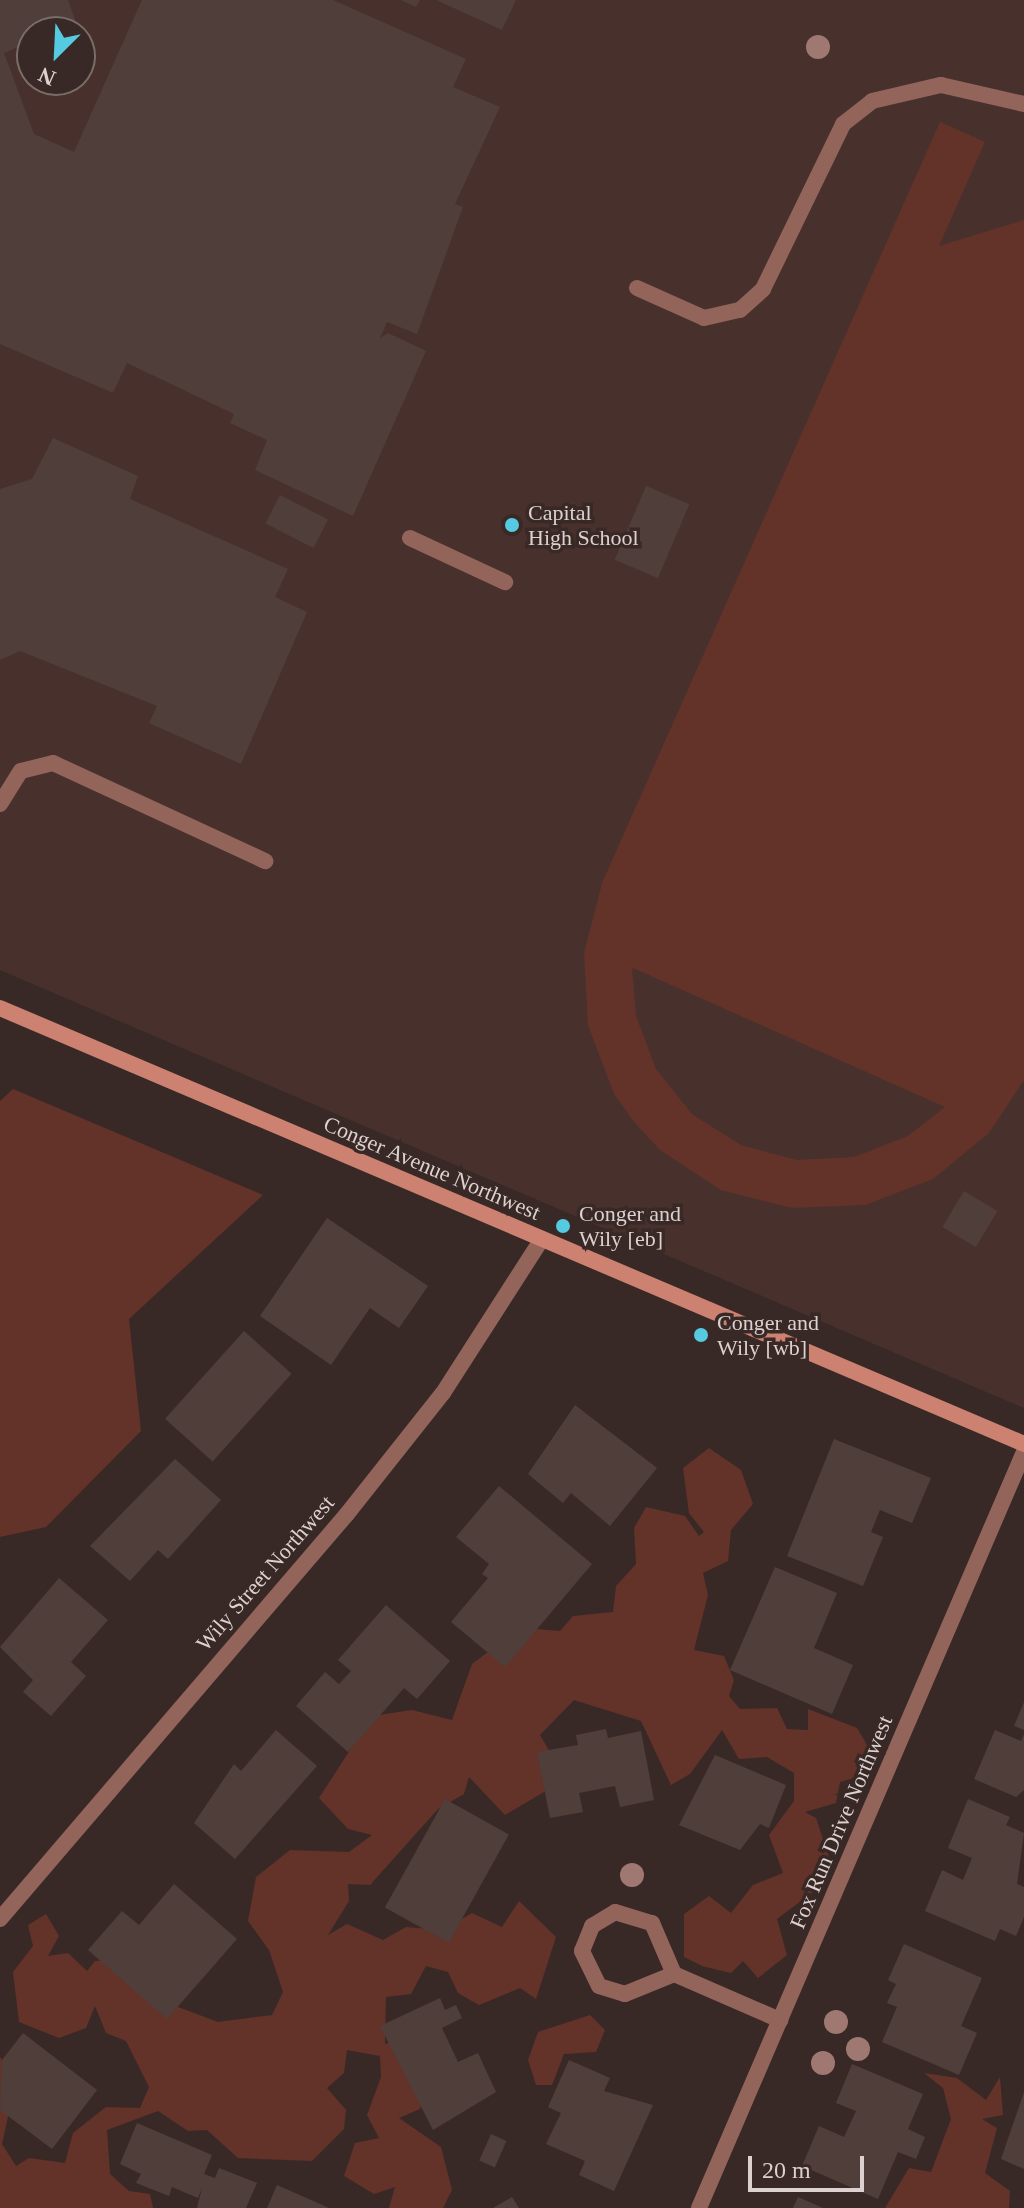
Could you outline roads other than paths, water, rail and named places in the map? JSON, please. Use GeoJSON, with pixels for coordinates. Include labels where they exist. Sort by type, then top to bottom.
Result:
{"type":"FeatureCollection","features":[{"type":"Feature","properties":{"kind":"street"},"geometry":{"type":"LineString","coordinates":[[637,288],[704,318],[740,310],[763,289],[836,134],[872,101],[941,85],[1024,104]]}},
{"type":"Feature","properties":{"kind":"street"},"geometry":{"type":"LineString","coordinates":[[410,538],[505,582]]}},
{"type":"Feature","properties":{"kind":"street"},"geometry":{"type":"LineString","coordinates":[[0,804],[21,771],[53,763],[265,861]]}},
{"type":"Feature","properties":{"kind":"street","name":"Conger Avenue Northwest"},"geometry":{"type":"LineString","coordinates":[[0,1008],[1024,1444]]}},
{"type":"Feature","properties":{"kind":"street","name":"Wily Street Northwest"},"geometry":{"type":"LineString","coordinates":[[0,1919],[443,1393],[542,1239]]}},
{"type":"Feature","properties":{"kind":"street","name":"Fox Run Drive Northwest"},"geometry":{"type":"LineString","coordinates":[[699,2208],[1024,1452]]}},
{"type":"Feature","properties":{"kind":"street"},"geometry":{"type":"LineString","coordinates":[[674,1974],[639,1991],[611,1992],[589,1976],[585,1937],[615,1912],[641,1915],[660,1933],[674,1974],[780,2020]]}},
{"type":"Feature","properties":{"kind":"place","name":"Capital High School"},"geometry":{"type":"Point","coordinates":[512,525]}},
{"type":"Feature","properties":{"kind":"place","name":"Conger and Wily [eb]"},"geometry":{"type":"Point","coordinates":[563,1226]}},
{"type":"Feature","properties":{"kind":"place","name":"Conger and Wily [wb]"},"geometry":{"type":"Point","coordinates":[701,1335]}}]}
